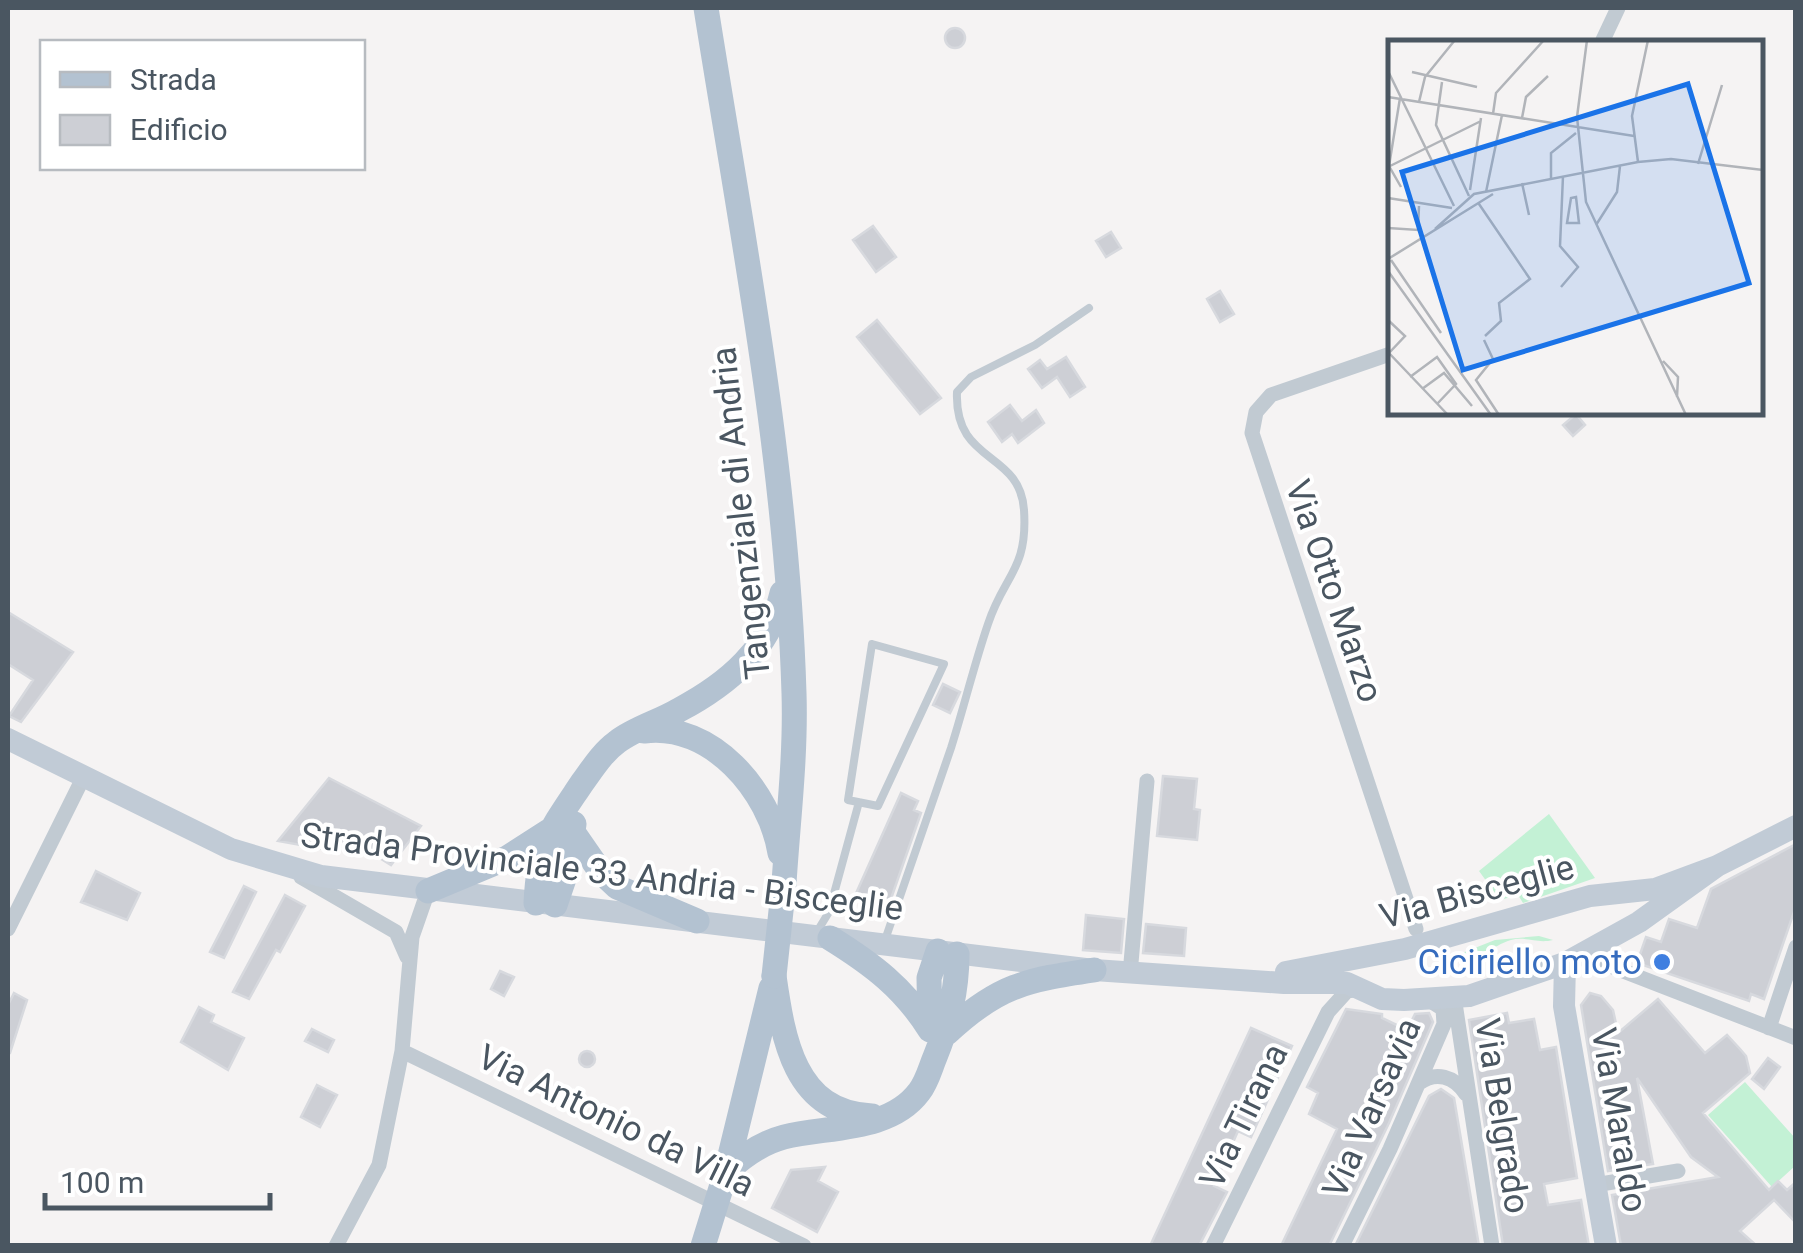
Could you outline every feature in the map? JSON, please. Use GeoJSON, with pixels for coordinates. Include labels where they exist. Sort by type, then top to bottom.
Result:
{"type":"FeatureCollection","features":[{"type":"Feature","properties":{"kind":"main road","name":"Tangenziale di Andria"},"geometry":{"type":"LineString","coordinates":[[703,1246],[726,1172],[774,976],[794,753],[786,538],[767,387],[706,8]]}},
{"type":"Feature","properties":{"kind":"main road"},"geometry":{"type":"LineString","coordinates":[[546,904],[538,877],[581,785],[602,755],[634,732],[714,688],[759,647],[778,609],[786,538]]}},
{"type":"Feature","properties":{"kind":"main road"},"geometry":{"type":"LineString","coordinates":[[634,732],[678,732],[711,748],[736,769],[759,797],[778,839],[784,883]]}},
{"type":"Feature","properties":{"kind":"main road","name":"Strada Provinciale 33 Andria - Bisceglie"},"geometry":{"type":"LineString","coordinates":[[8,738],[231,849],[285,868],[428,891],[1094,970]]}},
{"type":"Feature","properties":{"kind":"main road","name":"Via Bisceglie"},"geometry":{"type":"LineString","coordinates":[[1254,980],[1600,895],[1639,893],[1717,866],[1796,826]]}},
{"type":"Feature","properties":{"kind":"main road"},"geometry":{"type":"LineString","coordinates":[[428,891],[561,832]]}},
{"type":"Feature","properties":{"kind":"main road"},"geometry":{"type":"LineString","coordinates":[[561,832],[617,888],[697,921]]}},
{"type":"Feature","properties":{"kind":"main road","name":"Via Bisceglie"},"geometry":{"type":"LineString","coordinates":[[1094,970],[1284,983],[1346,983],[1382,999],[1460,997],[1532,976],[1573,959],[1663,906],[1717,866]]}},
{"type":"Feature","properties":{"kind":"main road"},"geometry":{"type":"LineString","coordinates":[[1600,895],[1616,900],[1625,909],[1624,923],[1611,938]]}},
{"type":"Feature","properties":{"kind":"main road"},"geometry":{"type":"LineString","coordinates":[[822,937],[886,974],[938,1032]]}},
{"type":"Feature","properties":{"kind":"main road"},"geometry":{"type":"LineString","coordinates":[[1404,1000],[1384,992],[1372,979],[1375,968],[1413,943]]}},
{"type":"Feature","properties":{"kind":"main road"},"geometry":{"type":"LineString","coordinates":[[726,1172],[765,1144],[884,1116],[918,1093],[935,1057],[938,1032],[929,978],[947,952]]}},
{"type":"Feature","properties":{"kind":"main road","name":"Via Maraldo"},"geometry":{"type":"LineString","coordinates":[[1573,959],[1564,1006],[1606,1246]]}},
{"type":"Feature","properties":{"kind":"main road"},"geometry":{"type":"LineString","coordinates":[[938,1032],[1003,990],[1040,978],[1094,970]]}},
{"type":"Feature","properties":{"kind":"main road"},"geometry":{"type":"LineString","coordinates":[[774,976],[790,1056],[809,1087],[843,1112],[884,1116]]}},
{"type":"Feature","properties":{"kind":"main road","name":"Via Maraldo"},"geometry":{"type":"LineString","coordinates":[[1532,976],[1550,984],[1564,1006]]}},
{"type":"Feature","properties":{"kind":"street"},"geometry":{"type":"LineString","coordinates":[[1603,40],[1618,8]]}},
{"type":"Feature","properties":{"kind":"street","name":"Via Otto Marzo"},"geometry":{"type":"LineString","coordinates":[[1388,355],[1271,395],[1256,412],[1252,433],[1413,943]]}},
{"type":"Feature","properties":{"kind":"street"},"geometry":{"type":"LineString","coordinates":[[8,929],[84,776]]}},
{"type":"Feature","properties":{"kind":"street"},"geometry":{"type":"LineString","coordinates":[[1130,974],[1147,781]]}},
{"type":"Feature","properties":{"kind":"street"},"geometry":{"type":"LineString","coordinates":[[285,868],[396,932],[409,965]]}},
{"type":"Feature","properties":{"kind":"street"},"geometry":{"type":"LineString","coordinates":[[336,1246],[380,1165],[402,1051],[412,937],[428,891]]}},
{"type":"Feature","properties":{"kind":"street"},"geometry":{"type":"LineString","coordinates":[[1611,938],[1610,957],[1616,970]]}},
{"type":"Feature","properties":{"kind":"street"},"geometry":{"type":"LineString","coordinates":[[1769,1028],[1796,947]]}},
{"type":"Feature","properties":{"kind":"street"},"geometry":{"type":"LineString","coordinates":[[1573,959],[1616,970],[1796,1038]]}},
{"type":"Feature","properties":{"kind":"street"},"geometry":{"type":"LineString","coordinates":[[1284,983],[1315,989],[1325,997],[1328,1012]]}},
{"type":"Feature","properties":{"kind":"street"},"geometry":{"type":"LineString","coordinates":[[1328,1012],[1347,991],[1366,990]]}},
{"type":"Feature","properties":{"kind":"street","name":"Via Belgrado"},"geometry":{"type":"LineString","coordinates":[[1460,997],[1454,1008],[1492,1246]]}},
{"type":"Feature","properties":{"kind":"street","name":"Via Varsavia"},"geometry":{"type":"LineString","coordinates":[[1342,1246],[1419,1084],[1446,1016],[1439,1004],[1429,1000]]}},
{"type":"Feature","properties":{"kind":"street","name":"Via Tirana"},"geometry":{"type":"LineString","coordinates":[[1213,1246],[1328,1012]]}},
{"type":"Feature","properties":{"kind":"street","name":"Via Antonio da Villa"},"geometry":{"type":"LineString","coordinates":[[402,1051],[804,1246]]}},
{"type":"Feature","properties":{"kind":"street"},"geometry":{"type":"LineString","coordinates":[[1419,1084],[1430,1077],[1446,1077],[1468,1097]]}},
{"type":"Feature","properties":{"kind":"street"},"geometry":{"type":"LineString","coordinates":[[1595,1184],[1678,1171]]}},
{"type":"Feature","properties":{"kind":"lane"},"geometry":{"type":"LineString","coordinates":[[883,945],[992,613],[1019,565],[1024,546],[1024,508],[1018,482],[971,442],[961,418],[957,392],[964,381],[1035,345],[1089,308]]}},
{"type":"Feature","properties":{"kind":"lane"},"geometry":{"type":"LineString","coordinates":[[872,644],[944,664],[878,806],[859,802],[848,800],[872,644]]}},
{"type":"Feature","properties":{"kind":"lane"},"geometry":{"type":"LineString","coordinates":[[822,937],[859,802]]}},
{"type":"Feature","properties":{"kind":"green space"},"geometry":{"type":"Polygon","coordinates":[[[1549,814],[1595,878],[1523,903],[1518,895],[1500,900],[1479,871],[1549,814]]]}},
{"type":"Feature","properties":{"kind":"green space"},"geometry":{"type":"Polygon","coordinates":[[[1539,936],[1553,940],[1516,939],[1479,954],[1462,953],[1495,940],[1539,936]]]}},
{"type":"Feature","properties":{"kind":"green space"},"geometry":{"type":"Polygon","coordinates":[[[1745,1082],[1795,1138],[1795,1166],[1772,1187],[1708,1115],[1745,1082]]]}},
{"type":"Feature","properties":{"kind":"building"},"geometry":{"type":"Polygon","coordinates":[[[955,28],[965,38],[955,48],[945,38],[955,28]]]}},
{"type":"Feature","properties":{"kind":"building"},"geometry":{"type":"Polygon","coordinates":[[[873,226],[896,257],[876,272],[853,240],[873,226]]]}},
{"type":"Feature","properties":{"kind":"building"},"geometry":{"type":"Polygon","coordinates":[[[1111,232],[1121,248],[1106,257],[1096,241],[1111,232]]]}},
{"type":"Feature","properties":{"kind":"building"},"geometry":{"type":"Polygon","coordinates":[[[1220,291],[1234,314],[1220,322],[1207,299],[1220,291]]]}},
{"type":"Feature","properties":{"kind":"building"},"geometry":{"type":"Polygon","coordinates":[[[877,320],[941,398],[920,414],[857,337],[877,320]]]}},
{"type":"Feature","properties":{"kind":"building"},"geometry":{"type":"Polygon","coordinates":[[[1066,357],[1085,387],[1070,397],[1057,377],[1042,388],[1028,369],[1040,360],[1047,369],[1066,357]]]}},
{"type":"Feature","properties":{"kind":"building"},"geometry":{"type":"Polygon","coordinates":[[[734,388],[742,397],[731,408],[723,399],[734,388]]]}},
{"type":"Feature","properties":{"kind":"building"},"geometry":{"type":"Polygon","coordinates":[[[1010,405],[1022,421],[1036,410],[1044,423],[1018,443],[1012,434],[1002,442],[988,422],[1010,405]]]}},
{"type":"Feature","properties":{"kind":"building"},"geometry":{"type":"Polygon","coordinates":[[[1577,415],[1585,425],[1573,436],[1563,425],[1577,415]]]}},
{"type":"Feature","properties":{"kind":"building"},"geometry":{"type":"Polygon","coordinates":[[[8,612],[73,652],[21,722],[9,716],[33,680],[8,664],[8,612]]]}},
{"type":"Feature","properties":{"kind":"building"},"geometry":{"type":"Polygon","coordinates":[[[943,684],[960,692],[950,713],[933,705],[943,684]]]}},
{"type":"Feature","properties":{"kind":"building"},"geometry":{"type":"Polygon","coordinates":[[[1163,776],[1197,779],[1197,840],[1157,836],[1163,776]]]}},
{"type":"Feature","properties":{"kind":"building"},"geometry":{"type":"Polygon","coordinates":[[[329,778],[421,826],[391,865],[378,857],[334,844],[328,850],[278,841],[329,778]]]}},
{"type":"Feature","properties":{"kind":"building"},"geometry":{"type":"Polygon","coordinates":[[[901,793],[918,801],[914,810],[921,813],[886,913],[854,898],[901,793]]]}},
{"type":"Feature","properties":{"kind":"building"},"geometry":{"type":"Polygon","coordinates":[[[1796,844],[1796,906],[1764,999],[1751,994],[1749,1001],[1637,963],[1646,937],[1661,942],[1669,919],[1697,928],[1711,889],[1796,844]]]}},
{"type":"Feature","properties":{"kind":"building"},"geometry":{"type":"Polygon","coordinates":[[[96,871],[140,893],[127,920],[81,902],[96,871]]]}},
{"type":"Feature","properties":{"kind":"building"},"geometry":{"type":"Polygon","coordinates":[[[244,886],[256,892],[224,958],[210,952],[244,886]]]}},
{"type":"Feature","properties":{"kind":"building"},"geometry":{"type":"Polygon","coordinates":[[[285,895],[305,906],[249,999],[233,992],[285,895]]]}},
{"type":"Feature","properties":{"kind":"building"},"geometry":{"type":"Polygon","coordinates":[[[1086,915],[1124,919],[1121,953],[1083,950],[1086,915]]]}},
{"type":"Feature","properties":{"kind":"building"},"geometry":{"type":"Polygon","coordinates":[[[1146,924],[1186,928],[1184,956],[1143,953],[1146,924]]]}},
{"type":"Feature","properties":{"kind":"building"},"geometry":{"type":"Polygon","coordinates":[[[500,971],[514,977],[504,996],[491,989],[500,971]]]}},
{"type":"Feature","properties":{"kind":"building"},"geometry":{"type":"Polygon","coordinates":[[[14,993],[27,1000],[8,1053],[8,1005],[14,993]]]}},
{"type":"Feature","properties":{"kind":"building"},"geometry":{"type":"Polygon","coordinates":[[[1590,993],[1601,996],[1613,1010],[1618,1033],[1658,999],[1705,1053],[1727,1035],[1740,1049],[1750,1073],[1703,1113],[1769,1190],[1778,1181],[1787,1190],[1796,1182],[1796,1223],[1774,1200],[1740,1231],[1757,1246],[1621,1246],[1612,1195],[1718,1177],[1691,1157],[1637,1078],[1653,1164],[1608,1171],[1581,1005],[1590,993]]]}},
{"type":"Feature","properties":{"kind":"building"},"geometry":{"type":"Polygon","coordinates":[[[199,1007],[214,1015],[211,1022],[244,1038],[228,1070],[181,1042],[199,1007]]]}},
{"type":"Feature","properties":{"kind":"building"},"geometry":{"type":"Polygon","coordinates":[[[1346,1009],[1382,1014],[1382,1018],[1407,1030],[1415,1014],[1429,1013],[1433,1022],[1329,1246],[1281,1246],[1337,1129],[1309,1114],[1318,1093],[1307,1087],[1346,1009]]]}},
{"type":"Feature","properties":{"kind":"building"},"geometry":{"type":"Polygon","coordinates":[[[1507,1013],[1509,1023],[1534,1019],[1540,1050],[1556,1047],[1577,1178],[1544,1184],[1548,1205],[1581,1200],[1589,1246],[1503,1246],[1469,1020],[1507,1013]]]}},
{"type":"Feature","properties":{"kind":"building"},"geometry":{"type":"Polygon","coordinates":[[[1251,1028],[1292,1046],[1251,1137],[1238,1131],[1214,1186],[1227,1192],[1199,1246],[1150,1246],[1251,1028]]]}},
{"type":"Feature","properties":{"kind":"building"},"geometry":{"type":"Polygon","coordinates":[[[312,1029],[334,1040],[328,1052],[305,1041],[312,1029]]]}},
{"type":"Feature","properties":{"kind":"building"},"geometry":{"type":"Polygon","coordinates":[[[587,1051],[595,1059],[587,1067],[579,1059],[587,1051]]]}},
{"type":"Feature","properties":{"kind":"building"},"geometry":{"type":"Polygon","coordinates":[[[1768,1058],[1780,1067],[1764,1089],[1752,1079],[1768,1058]]]}},
{"type":"Feature","properties":{"kind":"building"},"geometry":{"type":"Polygon","coordinates":[[[317,1085],[337,1095],[320,1127],[301,1117],[317,1085]]]}},
{"type":"Feature","properties":{"kind":"building"},"geometry":{"type":"Polygon","coordinates":[[[1441,1089],[1454,1098],[1479,1246],[1355,1246],[1429,1096],[1441,1089]]]}},
{"type":"Feature","properties":{"kind":"building"},"geometry":{"type":"Polygon","coordinates":[[[825,1167],[818,1181],[838,1192],[817,1232],[772,1208],[791,1170],[825,1167]]]}},
{"type":"Feature","properties":{"kind":"place","name":"Ciciriello moto"},"geometry":{"type":"Point","coordinates":[1662,962]}}]}
